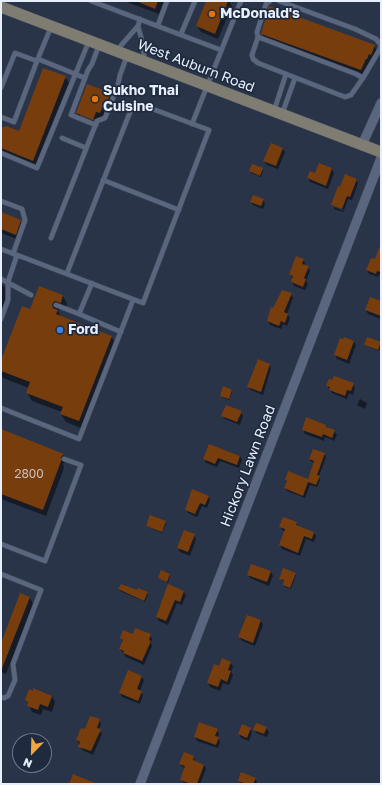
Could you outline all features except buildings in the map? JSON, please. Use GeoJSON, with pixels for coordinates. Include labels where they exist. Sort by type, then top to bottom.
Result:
{"type":"FeatureCollection","features":[{"type":"Feature","properties":{"kind":"main road","name":"West Auburn Road"},"geometry":{"type":"LineString","coordinates":[[1,7],[381,152]]}},
{"type":"Feature","properties":{"kind":"street"},"geometry":{"type":"LineString","coordinates":[[362,145],[381,103]]}},
{"type":"Feature","properties":{"kind":"street","name":"Hickory Lawn Road"},"geometry":{"type":"LineString","coordinates":[[140,784],[381,158]]}},
{"type":"Feature","properties":{"kind":"lane"},"geometry":{"type":"LineString","coordinates":[[91,1],[106,3],[140,19],[222,50]]}},
{"type":"Feature","properties":{"kind":"lane"},"geometry":{"type":"LineString","coordinates":[[158,25],[167,1]]}},
{"type":"Feature","properties":{"kind":"lane"},"geometry":{"type":"LineString","coordinates":[[181,34],[195,1]]}},
{"type":"Feature","properties":{"kind":"lane"},"geometry":{"type":"LineString","coordinates":[[192,124],[241,1]]}},
{"type":"Feature","properties":{"kind":"lane"},"geometry":{"type":"LineString","coordinates":[[270,1],[266,4],[257,32],[258,37],[252,55],[253,59],[258,63],[345,97],[352,95],[381,45],[376,39],[355,28],[279,1]]}},
{"type":"Feature","properties":{"kind":"lane"},"geometry":{"type":"LineString","coordinates":[[116,51],[138,26],[140,19]]}},
{"type":"Feature","properties":{"kind":"lane"},"geometry":{"type":"LineString","coordinates":[[138,26],[145,63]]}},
{"type":"Feature","properties":{"kind":"lane"},"geometry":{"type":"LineString","coordinates":[[1,117],[14,122],[51,27]]}},
{"type":"Feature","properties":{"kind":"lane"},"geometry":{"type":"LineString","coordinates":[[258,37],[356,74],[362,78]]}},
{"type":"Feature","properties":{"kind":"lane"},"geometry":{"type":"LineString","coordinates":[[1,153],[37,168],[76,74],[94,43]]}},
{"type":"Feature","properties":{"kind":"lane"},"geometry":{"type":"LineString","coordinates":[[94,43],[92,64],[88,70],[71,115],[96,125]]}},
{"type":"Feature","properties":{"kind":"lane"},"geometry":{"type":"LineString","coordinates":[[1,88],[15,53],[85,78]]}},
{"type":"Feature","properties":{"kind":"lane"},"geometry":{"type":"LineString","coordinates":[[50,238],[97,121],[105,118],[118,85],[127,56]]}},
{"type":"Feature","properties":{"kind":"lane"},"geometry":{"type":"LineString","coordinates":[[278,113],[286,74]]}},
{"type":"Feature","properties":{"kind":"lane"},"geometry":{"type":"LineString","coordinates":[[278,113],[295,78]]}},
{"type":"Feature","properties":{"kind":"lane"},"geometry":{"type":"LineString","coordinates":[[1,249],[143,304],[209,130],[134,102],[67,274]]}},
{"type":"Feature","properties":{"kind":"lane"},"geometry":{"type":"LineString","coordinates":[[62,138],[86,148]]}},
{"type":"Feature","properties":{"kind":"lane"},"geometry":{"type":"LineString","coordinates":[[103,180],[179,210]]}},
{"type":"Feature","properties":{"kind":"lane"},"geometry":{"type":"LineString","coordinates":[[1,201],[22,209],[25,220],[8,282],[8,300],[1,319]]}},
{"type":"Feature","properties":{"kind":"lane"},"geometry":{"type":"LineString","coordinates":[[1,279],[31,295]]}},
{"type":"Feature","properties":{"kind":"lane"},"geometry":{"type":"LineString","coordinates":[[79,314],[92,283]]}},
{"type":"Feature","properties":{"kind":"lane"},"geometry":{"type":"LineString","coordinates":[[1,408],[79,440],[133,300]]}},
{"type":"Feature","properties":{"kind":"lane"},"geometry":{"type":"LineString","coordinates":[[56,305],[121,332]]}},
{"type":"Feature","properties":{"kind":"lane"},"geometry":{"type":"LineString","coordinates":[[1,544],[45,561],[81,466],[64,459]]}},
{"type":"Feature","properties":{"kind":"lane"},"geometry":{"type":"LineString","coordinates":[[1,574],[41,590],[13,664],[15,680],[8,696],[4,698],[1,697]]}},
{"type":"Feature","properties":{"kind":"place","name":"McDonald's"},"geometry":{"type":"Point","coordinates":[212,14]}},
{"type":"Feature","properties":{"kind":"place","name":"Sukho Thai Cuisine"},"geometry":{"type":"Point","coordinates":[95,99]}},
{"type":"Feature","properties":{"kind":"place","name":"Ford"},"geometry":{"type":"Point","coordinates":[60,330]}}]}
